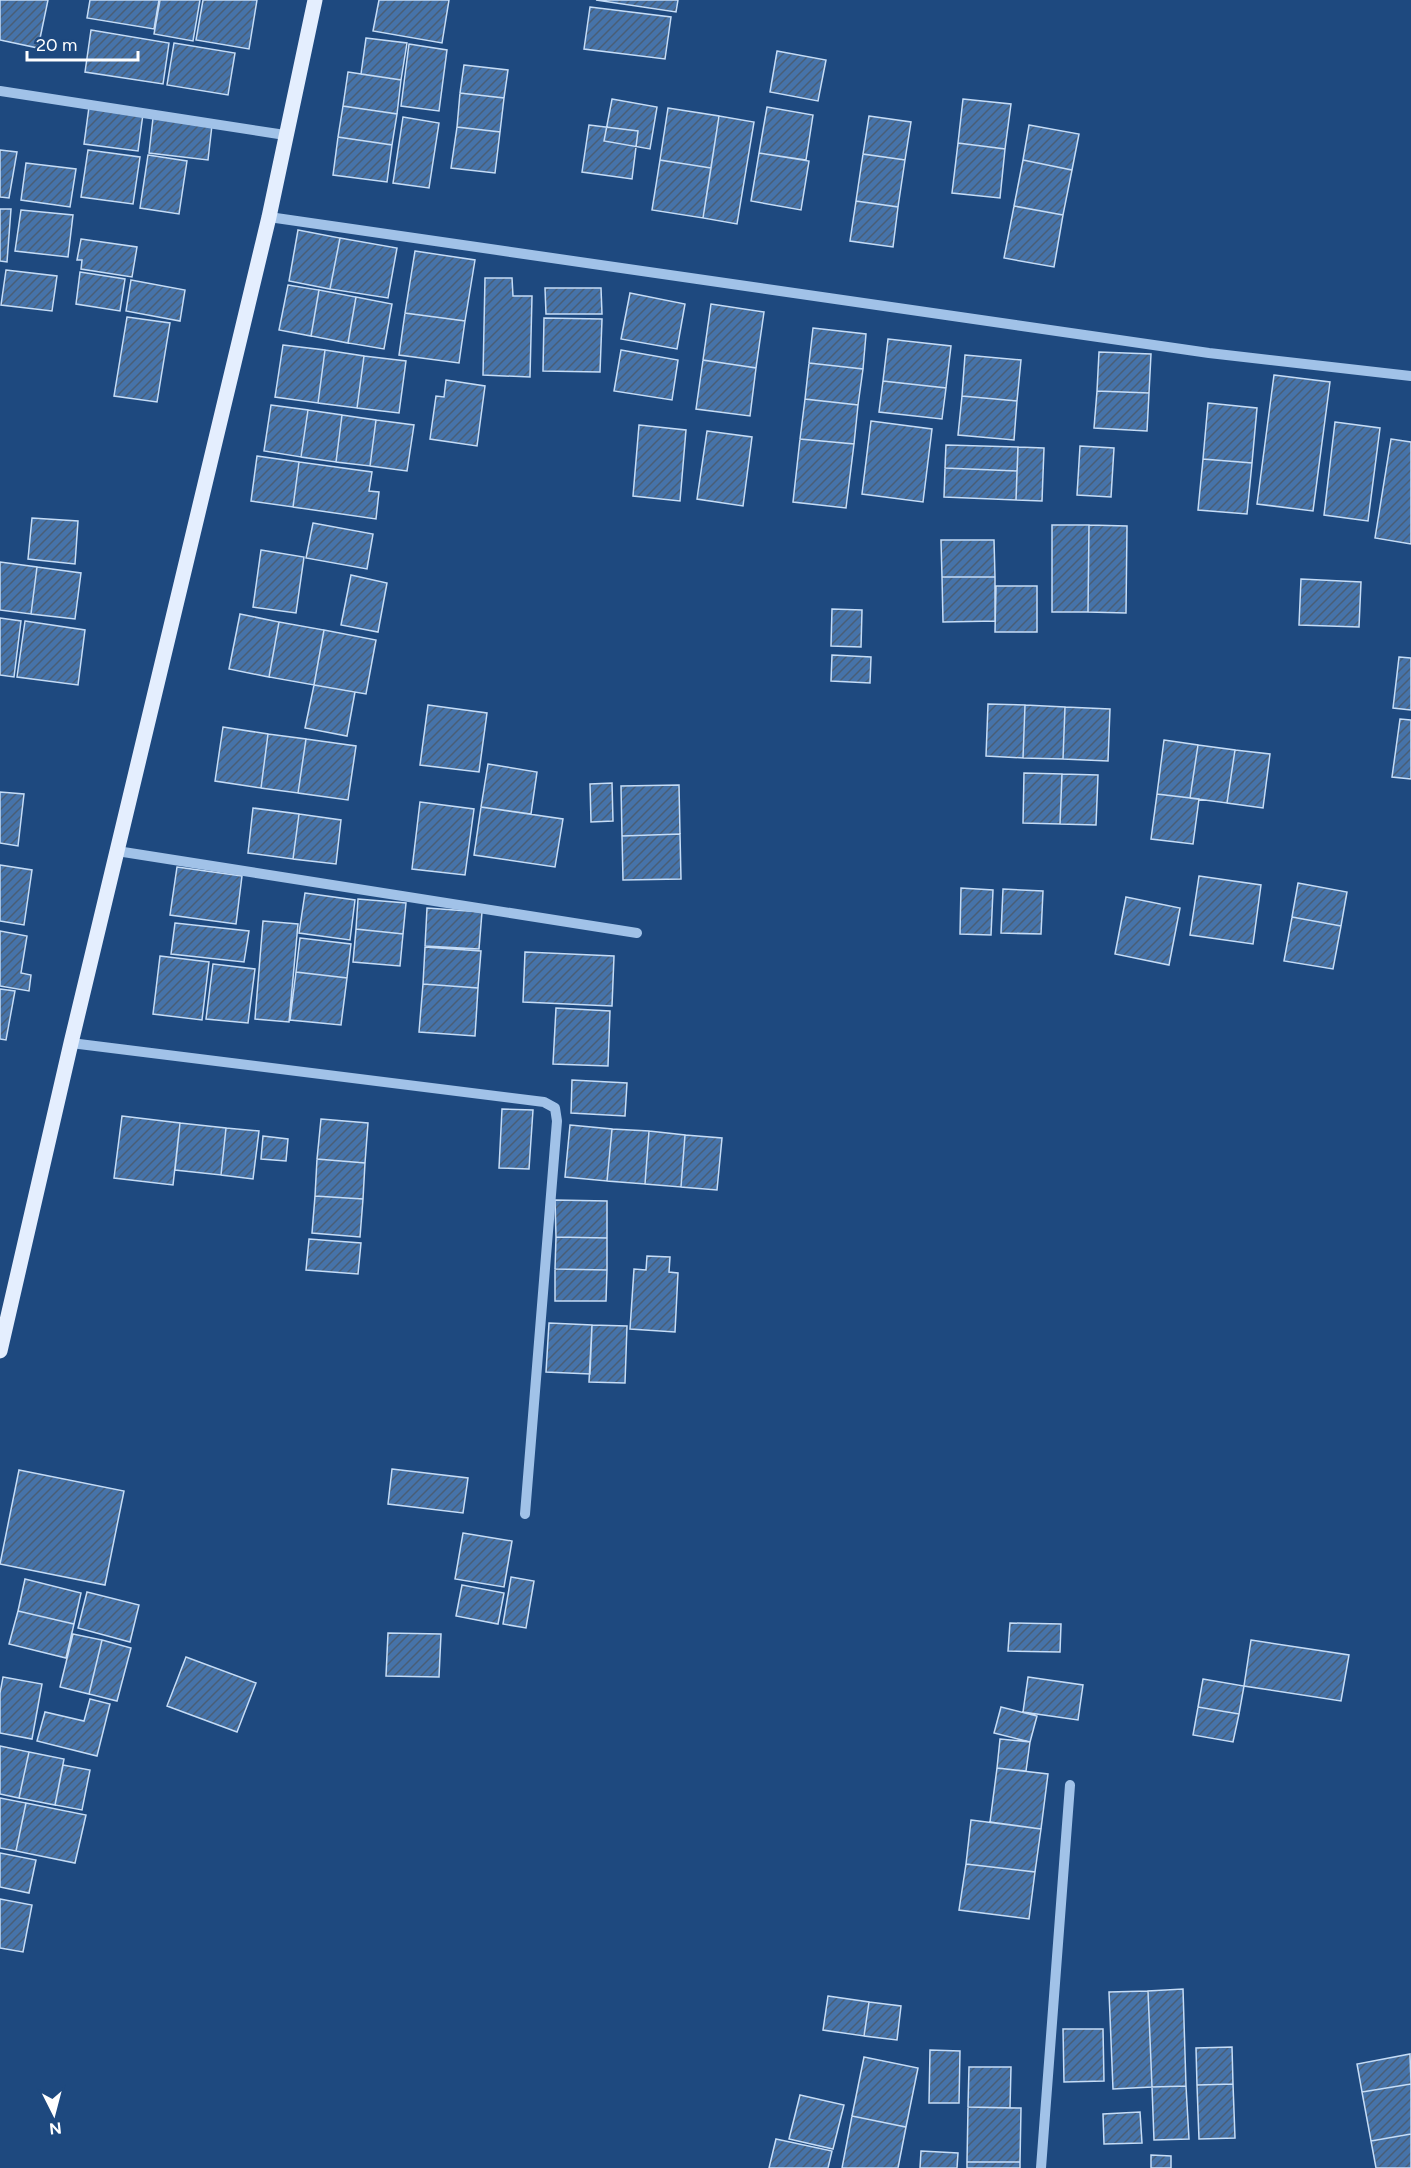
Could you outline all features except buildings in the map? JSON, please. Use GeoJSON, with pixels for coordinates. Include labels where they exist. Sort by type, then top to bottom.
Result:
{"type":"FeatureCollection","features":[{"type":"Feature","properties":{"kind":"main road"},"geometry":{"type":"LineString","coordinates":[[0,1351],[71,1042],[269,217],[315,0]]}},
{"type":"Feature","properties":{"kind":"street"},"geometry":{"type":"LineString","coordinates":[[0,91],[285,135]]}},
{"type":"Feature","properties":{"kind":"street"},"geometry":{"type":"LineString","coordinates":[[269,217],[1209,353],[1411,376]]}},
{"type":"Feature","properties":{"kind":"street"},"geometry":{"type":"LineString","coordinates":[[117,851],[637,933]]}},
{"type":"Feature","properties":{"kind":"street"},"geometry":{"type":"LineString","coordinates":[[71,1042],[544,1102],[555,1107],[557,1121],[525,1514]]}},
{"type":"Feature","properties":{"kind":"street"},"geometry":{"type":"LineString","coordinates":[[1041,2168],[1070,1785]]}}]}
